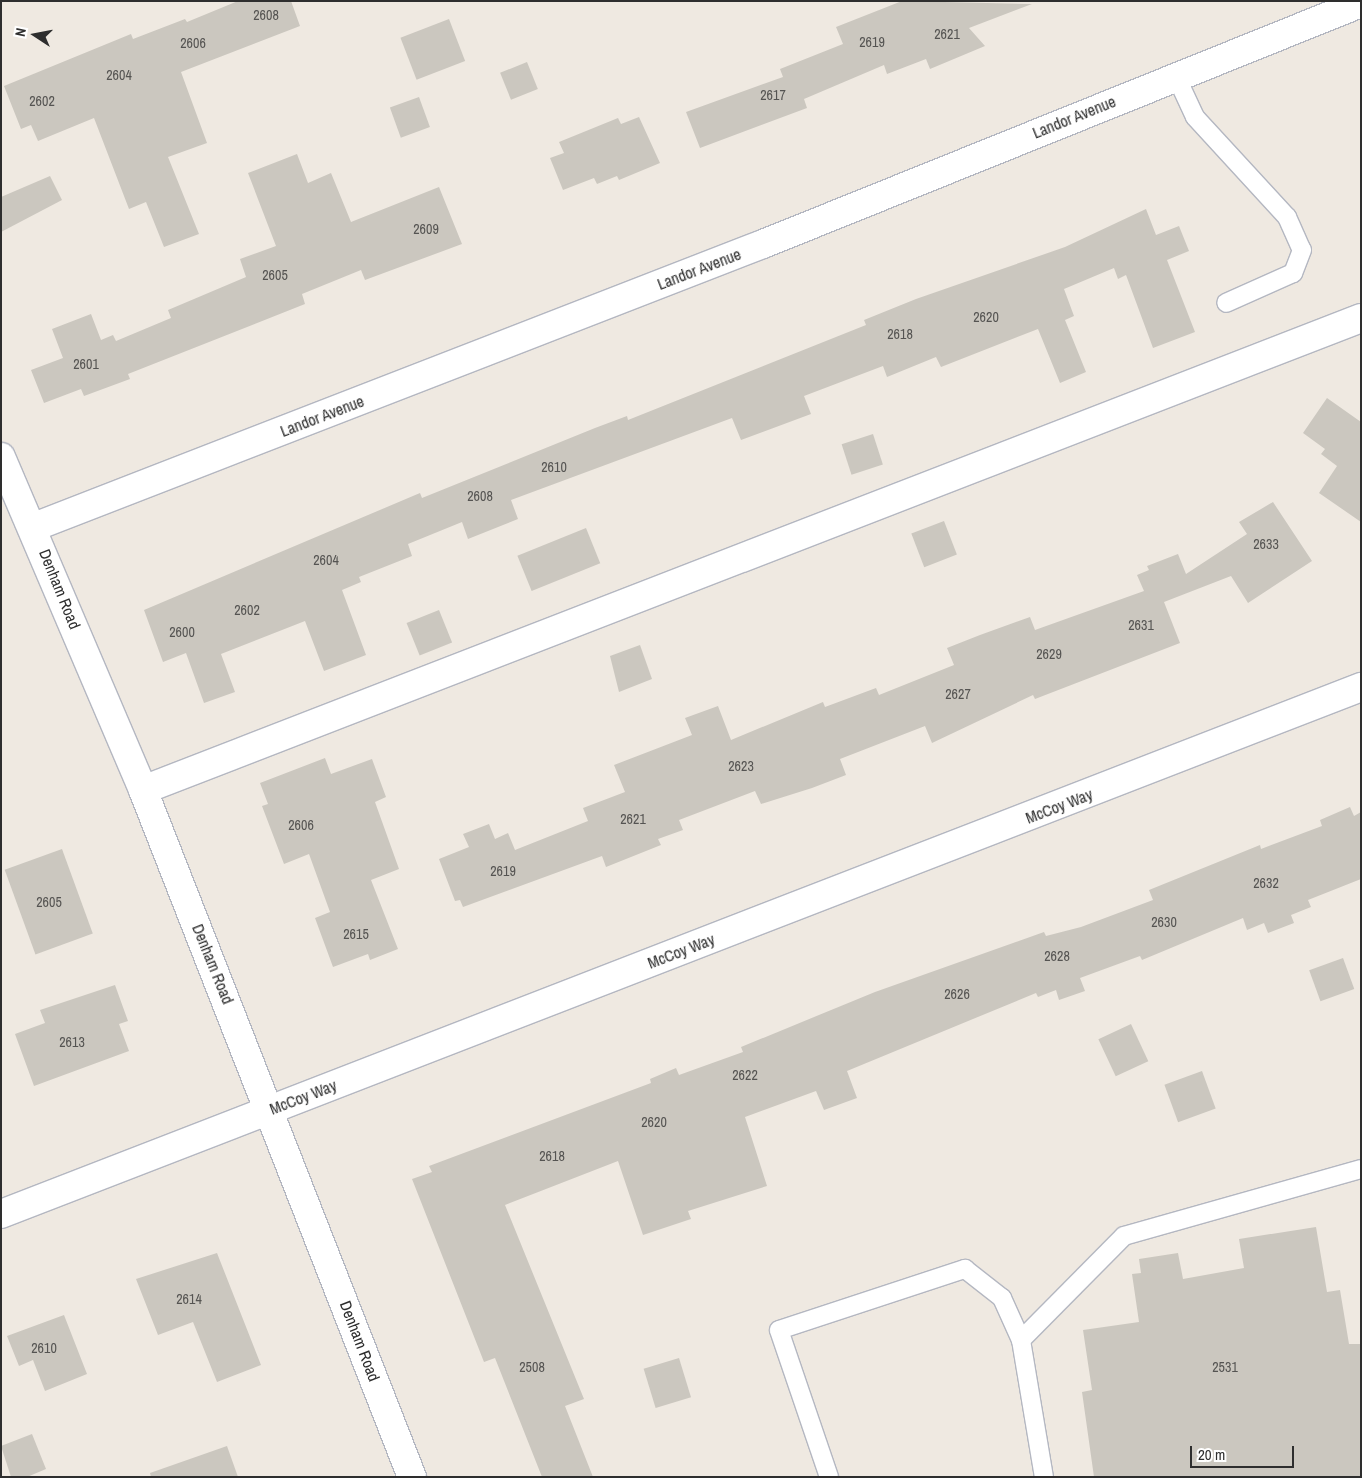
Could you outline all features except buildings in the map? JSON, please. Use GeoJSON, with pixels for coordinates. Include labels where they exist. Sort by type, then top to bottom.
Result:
{"type":"FeatureCollection","features":[{"type":"Feature","properties":{"kind":"street","name":"Landor Avenue"},"geometry":{"type":"LineString","coordinates":[[34,527],[763,244],[1361,3]]}},
{"type":"Feature","properties":{"kind":"street"},"geometry":{"type":"LineString","coordinates":[[143,790],[1361,318]]}},
{"type":"Feature","properties":{"kind":"street","name":"Denham Road"},"geometry":{"type":"LineString","coordinates":[[1,457],[34,527],[143,790],[271,1110],[412,1477]]}},
{"type":"Feature","properties":{"kind":"street","name":"McCoy Way"},"geometry":{"type":"LineString","coordinates":[[1,1214],[1361,688]]}},
{"type":"Feature","properties":{"kind":"lane"},"geometry":{"type":"LineString","coordinates":[[1176,76],[1195,117],[1287,217],[1302,250],[1293,273],[1226,303]]}},
{"type":"Feature","properties":{"kind":"lane"},"geometry":{"type":"LineString","coordinates":[[1021,1340],[1124,1236],[1361,1169]]}},
{"type":"Feature","properties":{"kind":"lane"},"geometry":{"type":"LineString","coordinates":[[829,1477],[779,1330],[965,1269],[1002,1298],[1021,1340],[1044,1477]]}}]}
